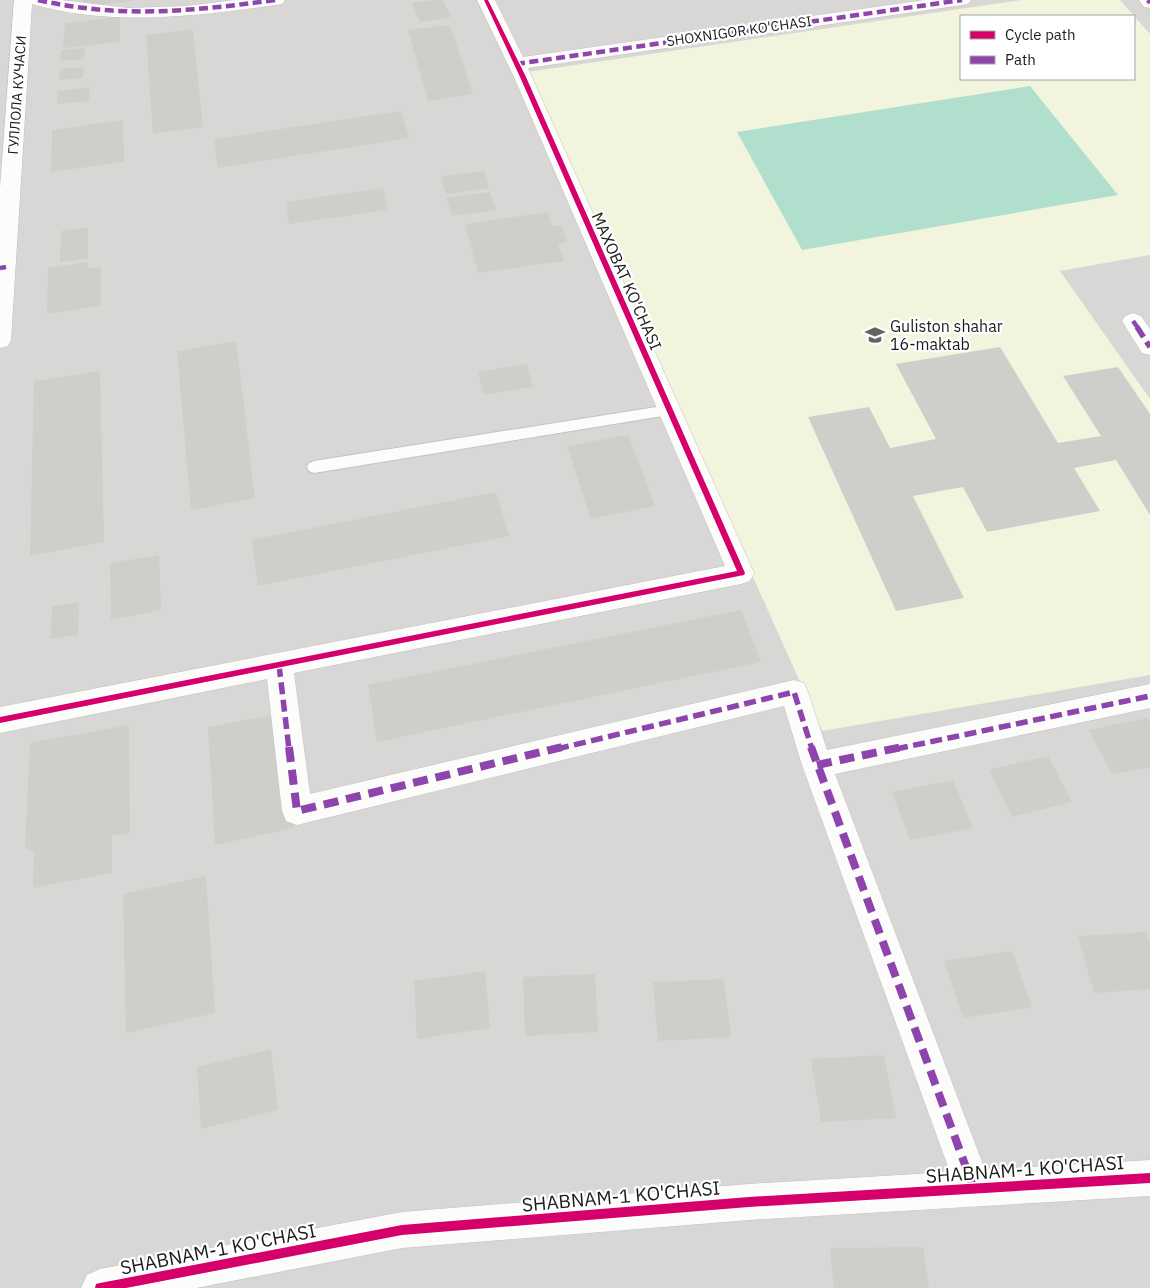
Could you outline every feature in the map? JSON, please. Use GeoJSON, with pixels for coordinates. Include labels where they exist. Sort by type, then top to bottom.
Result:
{"type":"FeatureCollection","features":[{"type":"Feature","properties":{"kind":"street","name":"ГУЛЛОЛА КУЧАСИ"},"geometry":{"type":"LineString","coordinates":[[0,340],[3,268],[23,0]]}},
{"type":"Feature","properties":{"kind":"street"},"geometry":{"type":"LineString","coordinates":[[38,0],[66,8],[123,14],[166,14],[276,0]]}},
{"type":"Feature","properties":{"kind":"street","name":"MAXOBAT KO'CHASI"},"geometry":{"type":"LineString","coordinates":[[279,665],[741,574],[486,0]]}},
{"type":"Feature","properties":{"kind":"street","name":"SHOXNIGOR KO'CHASI"},"geometry":{"type":"LineString","coordinates":[[516,64],[962,0]]}},
{"type":"Feature","properties":{"kind":"street"},"geometry":{"type":"LineString","coordinates":[[1133,321],[1150,347]]}},
{"type":"Feature","properties":{"kind":"street"},"geometry":{"type":"LineString","coordinates":[[0,720],[279,665],[297,811],[794,692],[817,765],[974,1189]]}},
{"type":"Feature","properties":{"kind":"street"},"geometry":{"type":"LineString","coordinates":[[817,765],[1150,696]]}},
{"type":"Feature","properties":{"kind":"street","name":"SHABNAM-1 KO'CHASI"},"geometry":{"type":"LineString","coordinates":[[100,1288],[402,1230],[749,1202],[1150,1178]]}},
{"type":"Feature","properties":{"kind":"lane"},"geometry":{"type":"LineString","coordinates":[[314,467],[669,410]]}},
{"type":"Feature","properties":{"kind":"shaded area"},"geometry":{"type":"Polygon","coordinates":[[[0,0],[1150,0],[1150,1288],[0,1288],[0,0]]]}},
{"type":"Feature","properties":{"kind":"shaded area","name":"Guliston shahar 16-maktab"},"geometry":{"type":"Polygon","coordinates":[[[1022,0],[1120,0],[1133,15],[960,15],[960,80],[1135,80],[1135,17],[1150,34],[1150,255],[1060,271],[1150,399],[1150,675],[822,731],[527,72],[1022,0]]]}},
{"type":"Feature","properties":{"kind":"green space"},"geometry":{"type":"Polygon","coordinates":[[[1030,86],[1118,195],[802,250],[737,132],[1030,86]]]}},
{"type":"Feature","properties":{"kind":"building"},"geometry":{"type":"Polygon","coordinates":[[[82,0],[130,0],[131,1],[82,7],[82,0]]]}},
{"type":"Feature","properties":{"kind":"building"},"geometry":{"type":"Polygon","coordinates":[[[443,0],[451,17],[420,22],[412,3],[443,0]]]}},
{"type":"Feature","properties":{"kind":"building"},"geometry":{"type":"Polygon","coordinates":[[[120,17],[120,42],[63,48],[65,23],[120,17]]]}},
{"type":"Feature","properties":{"kind":"building"},"geometry":{"type":"Polygon","coordinates":[[[450,25],[473,94],[428,101],[408,30],[450,25]]]}},
{"type":"Feature","properties":{"kind":"building"},"geometry":{"type":"Polygon","coordinates":[[[193,29],[203,127],[153,134],[146,35],[193,29]]]}},
{"type":"Feature","properties":{"kind":"building"},"geometry":{"type":"Polygon","coordinates":[[[85,48],[84,59],[60,61],[61,50],[85,48]]]}},
{"type":"Feature","properties":{"kind":"building"},"geometry":{"type":"Polygon","coordinates":[[[84,67],[83,78],[59,80],[60,69],[84,67]]]}},
{"type":"Feature","properties":{"kind":"building"},"geometry":{"type":"Polygon","coordinates":[[[90,87],[89,101],[57,104],[58,91],[90,87]]]}},
{"type":"Feature","properties":{"kind":"building"},"geometry":{"type":"Polygon","coordinates":[[[401,111],[409,138],[218,168],[214,139],[401,111]]]}},
{"type":"Feature","properties":{"kind":"building"},"geometry":{"type":"Polygon","coordinates":[[[123,120],[124,162],[51,172],[52,130],[123,120]]]}},
{"type":"Feature","properties":{"kind":"building"},"geometry":{"type":"Polygon","coordinates":[[[484,171],[489,188],[446,194],[441,176],[484,171]]]}},
{"type":"Feature","properties":{"kind":"building"},"geometry":{"type":"Polygon","coordinates":[[[383,188],[387,210],[289,224],[286,202],[383,188]]]}},
{"type":"Feature","properties":{"kind":"building"},"geometry":{"type":"Polygon","coordinates":[[[490,192],[496,210],[452,216],[447,198],[490,192]]]}},
{"type":"Feature","properties":{"kind":"building"},"geometry":{"type":"Polygon","coordinates":[[[548,212],[552,226],[562,225],[567,242],[558,244],[564,261],[478,273],[465,224],[548,212]]]}},
{"type":"Feature","properties":{"kind":"building"},"geometry":{"type":"Polygon","coordinates":[[[88,227],[88,258],[60,262],[61,231],[88,227]]]}},
{"type":"Feature","properties":{"kind":"building"},"geometry":{"type":"Polygon","coordinates":[[[88,262],[88,269],[101,267],[101,306],[47,314],[48,268],[88,262]]]}},
{"type":"Feature","properties":{"kind":"building"},"geometry":{"type":"Polygon","coordinates":[[[236,341],[255,498],[191,510],[177,351],[236,341]]]}},
{"type":"Feature","properties":{"kind":"building"},"geometry":{"type":"Polygon","coordinates":[[[1000,347],[1058,443],[1101,436],[1063,376],[1118,367],[1150,414],[1150,515],[1116,460],[1074,468],[1100,511],[987,532],[963,487],[913,496],[964,598],[896,611],[808,417],[869,407],[890,448],[936,439],[896,364],[1000,347]]]}},
{"type":"Feature","properties":{"kind":"building"},"geometry":{"type":"Polygon","coordinates":[[[527,364],[533,387],[484,395],[478,372],[527,364]]]}},
{"type":"Feature","properties":{"kind":"building"},"geometry":{"type":"Polygon","coordinates":[[[100,371],[104,542],[30,556],[34,381],[100,371]]]}},
{"type":"Feature","properties":{"kind":"building"},"geometry":{"type":"Polygon","coordinates":[[[628,435],[655,506],[591,519],[567,446],[628,435]]]}},
{"type":"Feature","properties":{"kind":"building"},"geometry":{"type":"Polygon","coordinates":[[[496,492],[509,536],[258,586],[252,540],[496,492]]]}},
{"type":"Feature","properties":{"kind":"building"},"geometry":{"type":"Polygon","coordinates":[[[159,555],[161,610],[111,620],[110,563],[159,555]]]}},
{"type":"Feature","properties":{"kind":"building"},"geometry":{"type":"Polygon","coordinates":[[[79,602],[78,635],[50,639],[52,606],[79,602]]]}},
{"type":"Feature","properties":{"kind":"building"},"geometry":{"type":"Polygon","coordinates":[[[741,610],[761,662],[377,742],[368,685],[741,610]]]}},
{"type":"Feature","properties":{"kind":"building"},"geometry":{"type":"Polygon","coordinates":[[[283,713],[294,828],[215,845],[208,727],[283,713]]]}},
{"type":"Feature","properties":{"kind":"building"},"geometry":{"type":"Polygon","coordinates":[[[1147,718],[1150,723],[1150,767],[1112,774],[1089,730],[1147,718]]]}},
{"type":"Feature","properties":{"kind":"building"},"geometry":{"type":"Polygon","coordinates":[[[129,725],[130,833],[112,836],[112,873],[33,888],[34,851],[25,848],[30,743],[129,725]]]}},
{"type":"Feature","properties":{"kind":"building"},"geometry":{"type":"Polygon","coordinates":[[[1048,756],[1072,802],[1012,817],[989,770],[1048,756]]]}},
{"type":"Feature","properties":{"kind":"building"},"geometry":{"type":"Polygon","coordinates":[[[953,780],[973,828],[910,840],[892,792],[953,780]]]}},
{"type":"Feature","properties":{"kind":"building"},"geometry":{"type":"Polygon","coordinates":[[[206,876],[215,1013],[126,1033],[123,894],[206,876]]]}},
{"type":"Feature","properties":{"kind":"building"},"geometry":{"type":"Polygon","coordinates":[[[1146,932],[1150,944],[1150,989],[1094,993],[1078,936],[1146,932]]]}},
{"type":"Feature","properties":{"kind":"building"},"geometry":{"type":"Polygon","coordinates":[[[1012,951],[1032,1007],[963,1018],[944,961],[1012,951]]]}},
{"type":"Feature","properties":{"kind":"building"},"geometry":{"type":"Polygon","coordinates":[[[485,971],[490,1028],[417,1039],[414,981],[485,971]]]}},
{"type":"Feature","properties":{"kind":"building"},"geometry":{"type":"Polygon","coordinates":[[[595,974],[598,1032],[525,1036],[523,977],[595,974]]]}},
{"type":"Feature","properties":{"kind":"building"},"geometry":{"type":"Polygon","coordinates":[[[724,979],[731,1037],[658,1041],[653,982],[724,979]]]}},
{"type":"Feature","properties":{"kind":"building"},"geometry":{"type":"Polygon","coordinates":[[[271,1049],[278,1110],[201,1129],[197,1067],[271,1049]]]}},
{"type":"Feature","properties":{"kind":"building"},"geometry":{"type":"Polygon","coordinates":[[[884,1055],[896,1118],[821,1122],[811,1059],[884,1055]]]}},
{"type":"Feature","properties":{"kind":"building"},"geometry":{"type":"Polygon","coordinates":[[[923,1247],[929,1288],[834,1288],[830,1248],[923,1247]]]}},
{"type":"Feature","properties":{"kind":"marked path"},"geometry":{"type":"LineString","coordinates":[[38,0],[69,7],[128,13],[186,11],[276,0]]}},
{"type":"Feature","properties":{"kind":"marked path"},"geometry":{"type":"LineString","coordinates":[[516,64],[962,0]]}},
{"type":"Feature","properties":{"kind":"marked path"},"geometry":{"type":"LineString","coordinates":[[0,268],[6,267]]}},
{"type":"Feature","properties":{"kind":"marked path"},"geometry":{"type":"LineString","coordinates":[[1133,321],[1150,347]]}},
{"type":"Feature","properties":{"kind":"marked path"},"geometry":{"type":"LineString","coordinates":[[279,665],[297,811],[794,692],[817,765],[974,1189]]}},
{"type":"Feature","properties":{"kind":"marked path"},"geometry":{"type":"LineString","coordinates":[[817,765],[1150,696]]}},
{"type":"Feature","properties":{"kind":"cycle path"},"geometry":{"type":"LineString","coordinates":[[0,720],[741,573],[523,77],[486,0]]}},
{"type":"Feature","properties":{"kind":"cycle path"},"geometry":{"type":"LineString","coordinates":[[100,1288],[402,1230],[749,1202],[1150,1178]]}},
{"type":"Feature","properties":{"kind":"place","name":"Guliston shahar 16-maktab"},"geometry":{"type":"Point","coordinates":[875,335]}}]}
